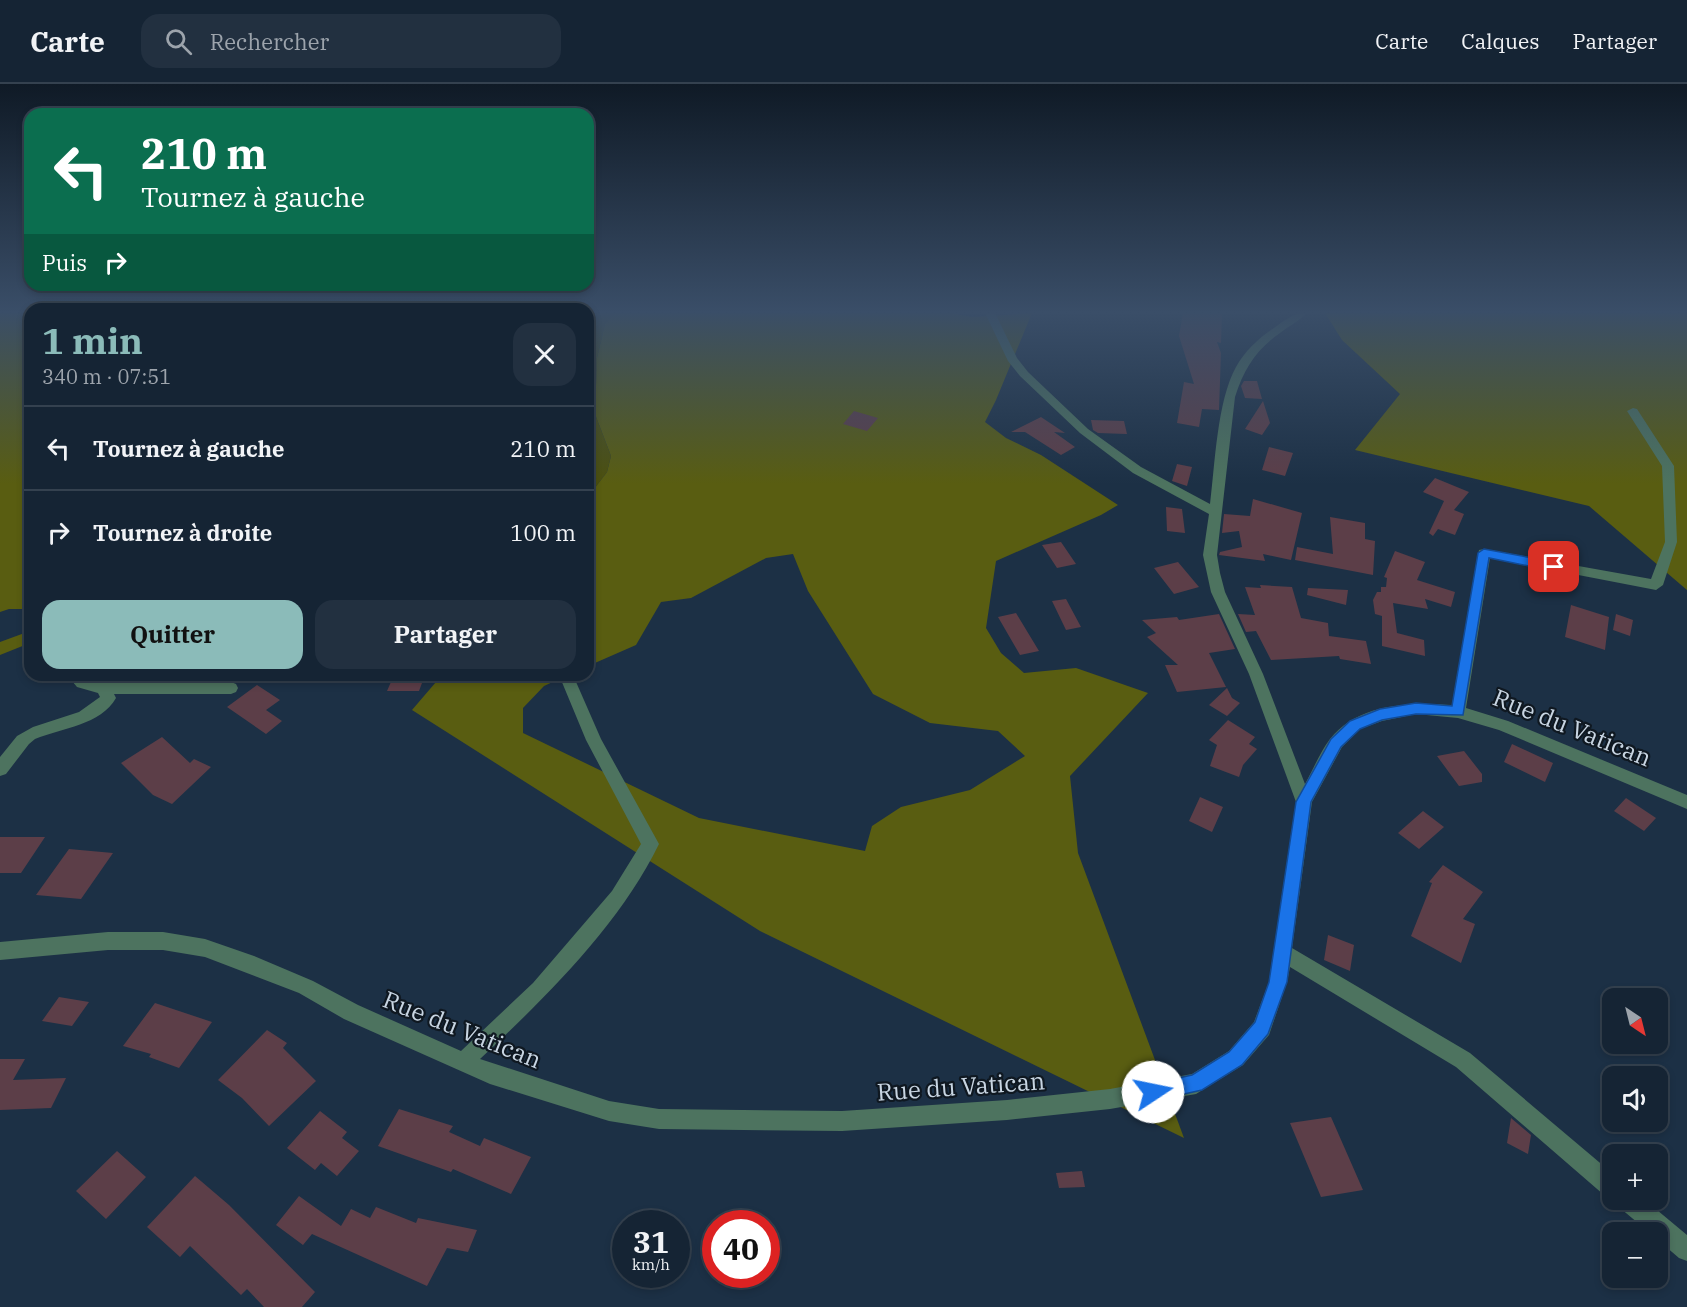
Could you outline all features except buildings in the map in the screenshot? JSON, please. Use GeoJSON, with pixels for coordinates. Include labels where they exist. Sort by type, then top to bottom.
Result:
{"type":"FeatureCollection","features":[{"type":"Feature","properties":{"kind":"street"},"geometry":{"type":"LineString","coordinates":[[1020,370],[1084,431],[1137,470],[1215,512]]}},
{"type":"Feature","properties":{"kind":"street"},"geometry":{"type":"LineString","coordinates":[[1238,370],[1234,376],[1210,555],[1218,592],[1256,674],[1304,802]]}},
{"type":"Feature","properties":{"kind":"street"},"geometry":{"type":"LineString","coordinates":[[1458,712],[1484,553],[1656,585],[1671,542],[1668,466],[1633,411]]}},
{"type":"Feature","properties":{"kind":"street"},"geometry":{"type":"LineString","coordinates":[[77,681],[104,688],[231,688]]}},
{"type":"Feature","properties":{"kind":"street"},"geometry":{"type":"LineString","coordinates":[[463,1062],[540,990],[618,897],[650,844],[598,746],[568,681]]}},
{"type":"Feature","properties":{"kind":"street"},"geometry":{"type":"LineString","coordinates":[[0,770],[22,740],[92,713],[105,704],[108,698],[104,688]]}},
{"type":"Feature","properties":{"kind":"street","name":"Rue du Vatican"},"geometry":{"type":"LineString","coordinates":[[0,951],[108,941],[163,941],[205,948],[306,987],[351,1012],[490,1074],[609,1111],[659,1119],[842,1121],[1006,1110],[1110,1100],[1196,1084],[1236,1058],[1262,1028],[1278,982],[1304,802],[1336,743],[1355,725],[1380,715],[1416,708],[1458,712],[1514,730],[1687,802]]}},
{"type":"Feature","properties":{"kind":"street"},"geometry":{"type":"LineString","coordinates":[[1282,952],[1462,1060],[1602,1179]]}},
{"type":"Feature","properties":{"kind":"street"},"geometry":{"type":"LineString","coordinates":[[1640,1210],[1687,1250]]}},
{"type":"Feature","properties":{"kind":"shaded area"},"geometry":{"type":"Polygon","coordinates":[[[0,370],[24,370],[24,609],[9,609],[0,612],[0,370]]]}},
{"type":"Feature","properties":{"kind":"shaded area"},"geometry":{"type":"Polygon","coordinates":[[[594,370],[597,370],[595,414],[611,456],[607,472],[594,489],[594,370]]]}},
{"type":"Feature","properties":{"kind":"shaded area"},"geometry":{"type":"Polygon","coordinates":[[[597,370],[1008,370],[985,422],[1006,438],[1041,455],[1118,505],[1101,515],[996,561],[986,628],[1001,653],[1024,673],[1076,668],[1148,693],[1070,776],[1078,853],[1184,1138],[760,931],[412,710],[437,681],[555,681],[544,686],[523,708],[523,733],[699,818],[865,851],[872,826],[901,807],[970,790],[1025,756],[998,731],[930,723],[873,694],[808,591],[793,554],[766,558],[691,598],[661,602],[636,645],[594,663],[594,489],[607,472],[611,456],[595,414],[597,370]]]}},
{"type":"Feature","properties":{"kind":"shaded area"},"geometry":{"type":"Polygon","coordinates":[[[1374,370],[1687,370],[1687,590],[1589,506],[1355,450],[1400,394],[1374,370]]]}},
{"type":"Feature","properties":{"kind":"shaded area"},"geometry":{"type":"Polygon","coordinates":[[[24,633],[24,645],[0,655],[0,642],[24,633]]]}},
{"type":"Feature","properties":{"kind":"route"},"geometry":{"type":"LineString","coordinates":[[1153,1092],[1196,1084],[1236,1058],[1262,1028],[1278,982],[1304,802],[1319,770],[1336,743],[1355,725],[1380,715],[1416,708],[1458,712],[1484,553],[1554,567]]}}]}
